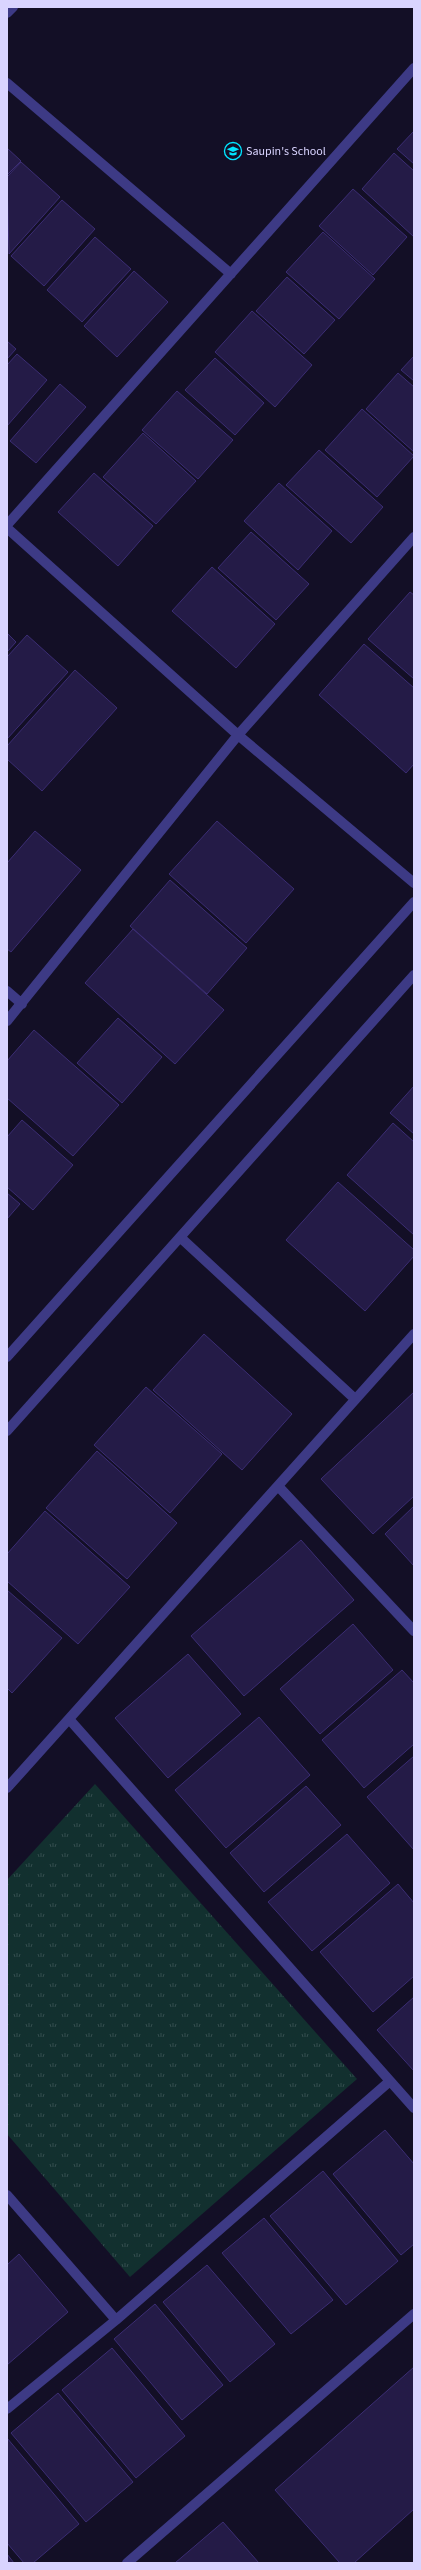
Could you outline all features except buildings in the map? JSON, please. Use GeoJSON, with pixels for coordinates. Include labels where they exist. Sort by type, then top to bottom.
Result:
{"type":"FeatureCollection","features":[{"type":"Feature","properties":{"kind":"street"},"geometry":{"type":"LineString","coordinates":[[7,13],[13,7]]}},
{"type":"Feature","properties":{"kind":"street"},"geometry":{"type":"LineString","coordinates":[[414,68],[7,527],[238,735],[414,883]]}},
{"type":"Feature","properties":{"kind":"street"},"geometry":{"type":"LineString","coordinates":[[7,83],[231,274]]}},
{"type":"Feature","properties":{"kind":"street"},"geometry":{"type":"LineString","coordinates":[[7,1021],[238,735],[414,537]]}},
{"type":"Feature","properties":{"kind":"street"},"geometry":{"type":"LineString","coordinates":[[7,1357],[414,902]]}},
{"type":"Feature","properties":{"kind":"street"},"geometry":{"type":"LineString","coordinates":[[7,1431],[181,1238],[414,975]]}},
{"type":"Feature","properties":{"kind":"street"},"geometry":{"type":"LineString","coordinates":[[7,991],[22,1004]]}},
{"type":"Feature","properties":{"kind":"street"},"geometry":{"type":"LineString","coordinates":[[181,1238],[355,1399]]}},
{"type":"Feature","properties":{"kind":"street"},"geometry":{"type":"LineString","coordinates":[[7,1788],[414,1334]]}},
{"type":"Feature","properties":{"kind":"street"},"geometry":{"type":"LineString","coordinates":[[278,1486],[414,1631]]}},
{"type":"Feature","properties":{"kind":"street"},"geometry":{"type":"LineString","coordinates":[[69,1719],[414,2108]]}},
{"type":"Feature","properties":{"kind":"street"},"geometry":{"type":"LineString","coordinates":[[7,2408],[116,2320],[390,2081]]}},
{"type":"Feature","properties":{"kind":"street"},"geometry":{"type":"LineString","coordinates":[[7,2195],[116,2320]]}},
{"type":"Feature","properties":{"kind":"street"},"geometry":{"type":"LineString","coordinates":[[127,2563],[414,2314]]}},
{"type":"Feature","properties":{"kind":"green space"},"geometry":{"type":"Polygon","coordinates":[[[95,1784],[357,2079],[130,2277],[7,2134],[7,1880],[95,1784]]]}},
{"type":"Feature","properties":{"kind":"place","name":"Saupin's School"},"geometry":{"type":"Point","coordinates":[233,151]}}]}
